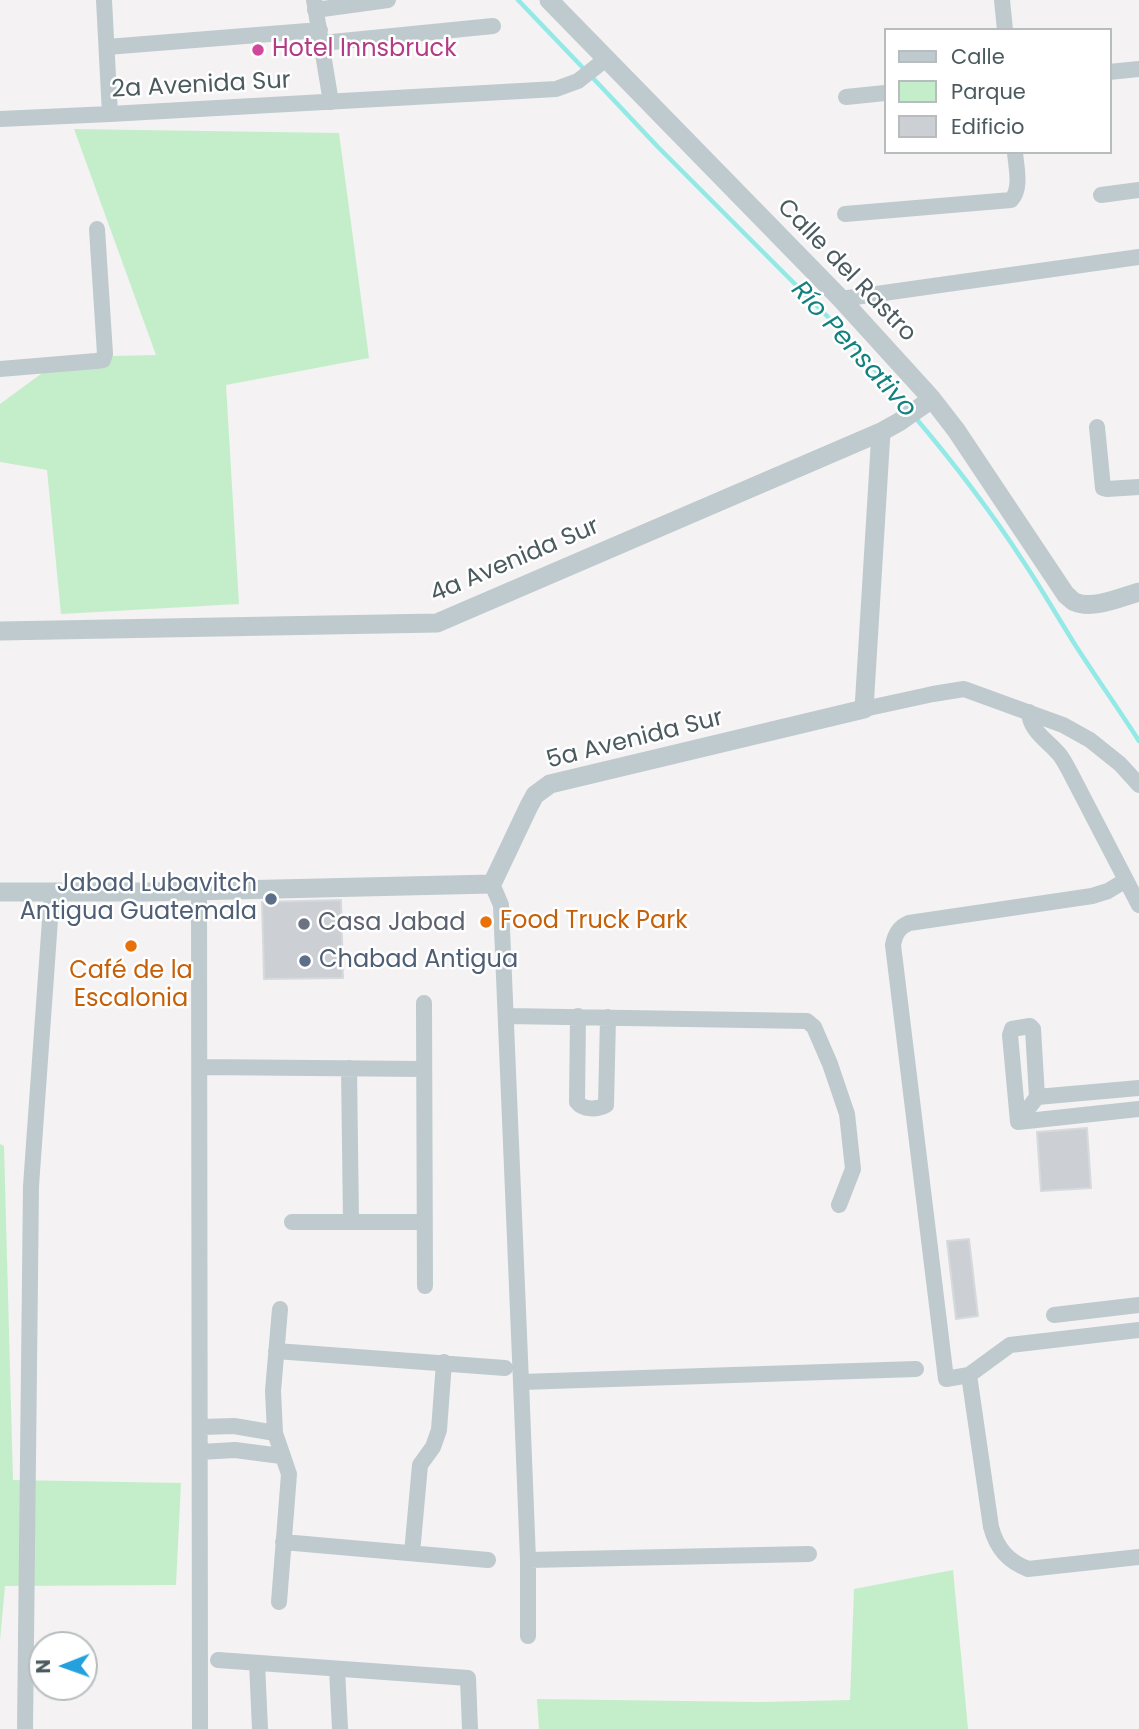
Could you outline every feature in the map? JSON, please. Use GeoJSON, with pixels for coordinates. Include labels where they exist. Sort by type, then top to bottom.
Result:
{"type":"FeatureCollection","features":[{"type":"Feature","properties":{"kind":"street"},"geometry":{"type":"LineString","coordinates":[[104,0],[110,114]]}},
{"type":"Feature","properties":{"kind":"street"},"geometry":{"type":"LineString","coordinates":[[331,102],[314,5],[388,0]]}},
{"type":"Feature","properties":{"kind":"street","name":"Calle del Rastro"},"geometry":{"type":"LineString","coordinates":[[549,0],[601,62],[841,299],[927,402],[956,430],[1066,595],[1075,602],[1087,605],[1139,592]]}},
{"type":"Feature","properties":{"kind":"street"},"geometry":{"type":"LineString","coordinates":[[1002,0],[1005,28]]}},
{"type":"Feature","properties":{"kind":"street"},"geometry":{"type":"LineString","coordinates":[[107,47],[493,26]]}},
{"type":"Feature","properties":{"kind":"street","name":"2a Avenida Sur"},"geometry":{"type":"LineString","coordinates":[[0,119],[556,89],[578,81],[601,62]]}},
{"type":"Feature","properties":{"kind":"street"},"geometry":{"type":"LineString","coordinates":[[1111,72],[1139,69]]}},
{"type":"Feature","properties":{"kind":"street"},"geometry":{"type":"LineString","coordinates":[[846,97],[884,93]]}},
{"type":"Feature","properties":{"kind":"street"},"geometry":{"type":"LineString","coordinates":[[845,214],[1011,200],[1017,190],[1015,154]]}},
{"type":"Feature","properties":{"kind":"street"},"geometry":{"type":"LineString","coordinates":[[1101,195],[1139,190]]}},
{"type":"Feature","properties":{"kind":"street"},"geometry":{"type":"LineString","coordinates":[[0,369],[103,360],[105,354],[97,229]]}},
{"type":"Feature","properties":{"kind":"street"},"geometry":{"type":"LineString","coordinates":[[841,299],[1139,257]]}},
{"type":"Feature","properties":{"kind":"street","name":"4a Avenida Sur"},"geometry":{"type":"LineString","coordinates":[[0,631],[436,623],[876,440],[927,402]]}},
{"type":"Feature","properties":{"kind":"street"},"geometry":{"type":"LineString","coordinates":[[1097,427],[1103,488],[1139,487]]}},
{"type":"Feature","properties":{"kind":"street"},"geometry":{"type":"LineString","coordinates":[[864,709],[876,440]]}},
{"type":"Feature","properties":{"kind":"street","name":"5a Avenida Sur"},"geometry":{"type":"LineString","coordinates":[[492,884],[535,795],[550,784],[864,709],[964,689],[1063,725],[1090,740],[1120,764],[1139,785]]}},
{"type":"Feature","properties":{"kind":"street"},"geometry":{"type":"LineString","coordinates":[[1029,712],[1034,729],[1060,756],[1071,774],[1139,905]]}},
{"type":"Feature","properties":{"kind":"street"},"geometry":{"type":"LineString","coordinates":[[1126,880],[1108,891],[1092,896],[909,923],[900,929],[894,939],[893,950],[946,1379],[969,1375],[1010,1345],[1139,1330]]}},
{"type":"Feature","properties":{"kind":"street"},"geometry":{"type":"LineString","coordinates":[[0,892],[198,891],[492,884],[501,905],[522,1382],[528,1636]]}},
{"type":"Feature","properties":{"kind":"street"},"geometry":{"type":"LineString","coordinates":[[198,891],[200,1729]]}},
{"type":"Feature","properties":{"kind":"street"},"geometry":{"type":"LineString","coordinates":[[25,1729],[31,1186],[52,892]]}},
{"type":"Feature","properties":{"kind":"street"},"geometry":{"type":"LineString","coordinates":[[424,1003],[425,1286]]}},
{"type":"Feature","properties":{"kind":"street"},"geometry":{"type":"LineString","coordinates":[[506,1016],[807,1021],[814,1027],[847,1114],[853,1169],[839,1205]]}},
{"type":"Feature","properties":{"kind":"street"},"geometry":{"type":"LineString","coordinates":[[578,1016],[577,1101],[584,1108],[602,1108],[606,1105],[608,1017]]}},
{"type":"Feature","properties":{"kind":"street"},"geometry":{"type":"LineString","coordinates":[[1030,1026],[1033,1029],[1037,1097],[1018,1122],[1010,1035],[1015,1027],[1030,1026]]}},
{"type":"Feature","properties":{"kind":"street"},"geometry":{"type":"LineString","coordinates":[[200,1067],[424,1069]]}},
{"type":"Feature","properties":{"kind":"street"},"geometry":{"type":"LineString","coordinates":[[349,1068],[351,1222]]}},
{"type":"Feature","properties":{"kind":"street"},"geometry":{"type":"LineString","coordinates":[[1037,1097],[1139,1088]]}},
{"type":"Feature","properties":{"kind":"street"},"geometry":{"type":"LineString","coordinates":[[1018,1122],[1139,1109]]}},
{"type":"Feature","properties":{"kind":"street"},"geometry":{"type":"LineString","coordinates":[[292,1222],[424,1222]]}},
{"type":"Feature","properties":{"kind":"street"},"geometry":{"type":"LineString","coordinates":[[1054,1315],[1139,1305]]}},
{"type":"Feature","properties":{"kind":"street"},"geometry":{"type":"LineString","coordinates":[[279,1602],[289,1475],[275,1433],[273,1391],[280,1309]]}},
{"type":"Feature","properties":{"kind":"street"},"geometry":{"type":"LineString","coordinates":[[276,1351],[505,1368]]}},
{"type":"Feature","properties":{"kind":"street"},"geometry":{"type":"LineString","coordinates":[[412,1553],[420,1465],[433,1447],[439,1430],[444,1362]]}},
{"type":"Feature","properties":{"kind":"street"},"geometry":{"type":"LineString","coordinates":[[522,1382],[916,1369]]}},
{"type":"Feature","properties":{"kind":"street"},"geometry":{"type":"LineString","coordinates":[[969,1375],[991,1527],[1000,1549],[1008,1558],[1028,1569],[1139,1556]]}},
{"type":"Feature","properties":{"kind":"street"},"geometry":{"type":"LineString","coordinates":[[201,1427],[234,1426],[275,1433]]}},
{"type":"Feature","properties":{"kind":"street"},"geometry":{"type":"LineString","coordinates":[[200,1452],[235,1450],[281,1456]]}},
{"type":"Feature","properties":{"kind":"street"},"geometry":{"type":"LineString","coordinates":[[283,1542],[488,1560]]}},
{"type":"Feature","properties":{"kind":"street"},"geometry":{"type":"LineString","coordinates":[[528,1560],[809,1554]]}},
{"type":"Feature","properties":{"kind":"street"},"geometry":{"type":"LineString","coordinates":[[218,1660],[468,1678],[470,1729]]}},
{"type":"Feature","properties":{"kind":"street"},"geometry":{"type":"LineString","coordinates":[[257,1662],[260,1729]]}},
{"type":"Feature","properties":{"kind":"street"},"geometry":{"type":"LineString","coordinates":[[337,1669],[340,1729]]}},
{"type":"Feature","properties":{"kind":"green space"},"geometry":{"type":"Polygon","coordinates":[[[74,129],[339,133],[369,358],[226,385],[239,604],[61,614],[47,470],[0,462],[0,404],[64,357],[156,355],[74,129]]]}},
{"type":"Feature","properties":{"kind":"green space"},"geometry":{"type":"Polygon","coordinates":[[[0,1144],[4,1146],[13,1480],[181,1483],[176,1585],[5,1586],[0,1640],[0,1144]]]}},
{"type":"Feature","properties":{"kind":"green space"},"geometry":{"type":"Polygon","coordinates":[[[953,1570],[968,1729],[539,1729],[537,1699],[760,1702],[850,1700],[854,1589],[953,1570]]]}},
{"type":"Feature","properties":{"kind":"building"},"geometry":{"type":"Polygon","coordinates":[[[341,900],[343,978],[264,979],[262,902],[341,900]]]}},
{"type":"Feature","properties":{"kind":"building"},"geometry":{"type":"Polygon","coordinates":[[[1087,1128],[1091,1188],[1041,1191],[1037,1132],[1087,1128]]]}},
{"type":"Feature","properties":{"kind":"building"},"geometry":{"type":"Polygon","coordinates":[[[969,1239],[978,1316],[956,1319],[947,1241],[969,1239]]]}},
{"type":"Feature","properties":{"kind":"waterway","name":"Río Pensativo"},"geometry":{"type":"LineString","coordinates":[[518,0],[585,70]]}},
{"type":"Feature","properties":{"kind":"waterway","name":"Río Pensativo"},"geometry":{"type":"LineString","coordinates":[[591,76],[837,326],[909,409]]}},
{"type":"Feature","properties":{"kind":"waterway","name":"Río Pensativo"},"geometry":{"type":"LineString","coordinates":[[914,416],[998,523],[1139,741]]}},
{"type":"Feature","properties":{"kind":"place","name":"Hotel Innsbruck"},"geometry":{"type":"Point","coordinates":[258,50]}},
{"type":"Feature","properties":{"kind":"place","name":"Jabad Lubavitch Antigua Guatemala"},"geometry":{"type":"Point","coordinates":[271,899]}},
{"type":"Feature","properties":{"kind":"place","name":"Food Truck Park"},"geometry":{"type":"Point","coordinates":[486,922]}},
{"type":"Feature","properties":{"kind":"place","name":"Casa Jabad"},"geometry":{"type":"Point","coordinates":[304,924]}},
{"type":"Feature","properties":{"kind":"place","name":"Café de la Escalonia"},"geometry":{"type":"Point","coordinates":[131,946]}},
{"type":"Feature","properties":{"kind":"place","name":"Chabad Antigua"},"geometry":{"type":"Point","coordinates":[305,961]}}]}
